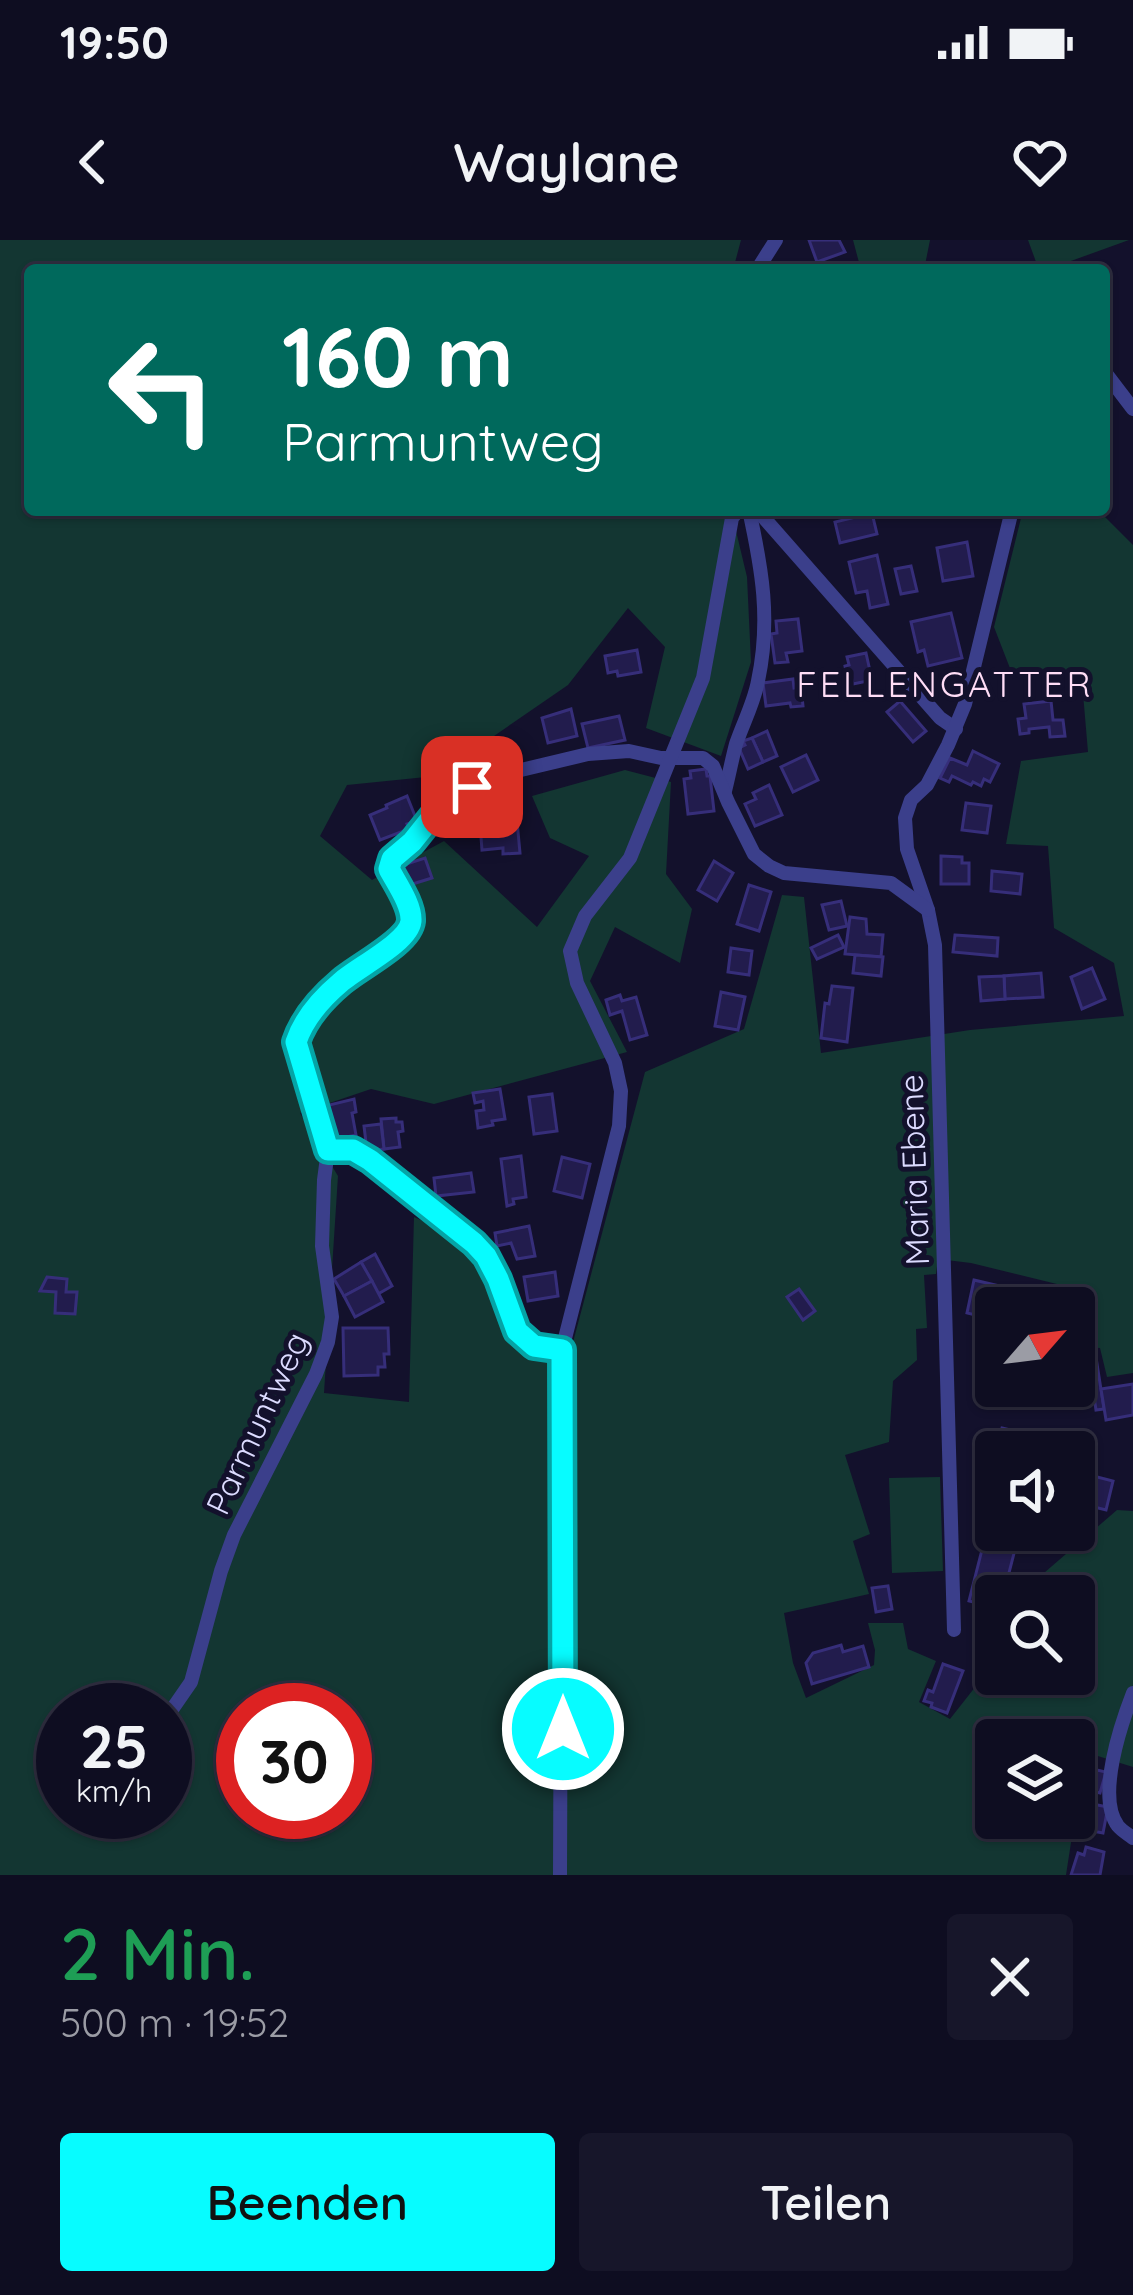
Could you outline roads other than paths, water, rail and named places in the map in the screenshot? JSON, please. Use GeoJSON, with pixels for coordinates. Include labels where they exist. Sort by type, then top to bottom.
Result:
{"type":"FeatureCollection","features":[{"type":"Feature","properties":{"kind":"street"},"geometry":{"type":"LineString","coordinates":[[1110,379],[1133,409]]}},
{"type":"Feature","properties":{"kind":"street"},"geometry":{"type":"LineString","coordinates":[[560,1875],[562,1350],[619,1126],[621,1091],[615,1063],[577,983],[570,951],[585,916],[630,859],[704,678],[734,516]]}},
{"type":"Feature","properties":{"kind":"street"},"geometry":{"type":"LineString","coordinates":[[725,790],[758,681],[764,644],[766,607],[754,516]]}},
{"type":"Feature","properties":{"kind":"street"},"geometry":{"type":"LineString","coordinates":[[758,516],[940,718],[956,729]]}},
{"type":"Feature","properties":{"kind":"street","name":"Maria Ebene"},"geometry":{"type":"LineString","coordinates":[[954,1630],[935,945],[907,849],[905,818],[911,800],[927,785],[956,729],[1011,516]]}},
{"type":"Feature","properties":{"kind":"street"},"geometry":{"type":"LineString","coordinates":[[562,1350],[534,1346],[517,1331],[498,1279],[474,1243],[370,1160],[353,1150],[328,1150],[296,1042],[313,1010],[339,983],[408,933],[412,919],[389,869],[392,859],[448,797],[497,777],[609,751],[703,758],[713,766],[754,854],[769,866],[784,872],[891,883],[928,910]]}},
{"type":"Feature","properties":{"kind":"street","name":"Parmuntweg"},"geometry":{"type":"LineString","coordinates":[[190,1683],[234,1534],[328,1342],[332,1316],[322,1246],[328,1150]]}},
{"type":"Feature","properties":{"kind":"street"},"geometry":{"type":"LineString","coordinates":[[1133,1694],[1122,1720],[1109,1803],[1117,1825],[1133,1838]]}},
{"type":"Feature","properties":{"kind":"district","name":"FELLENGATTER"},"geometry":{"type":"Point","coordinates":[945,684]}}]}
